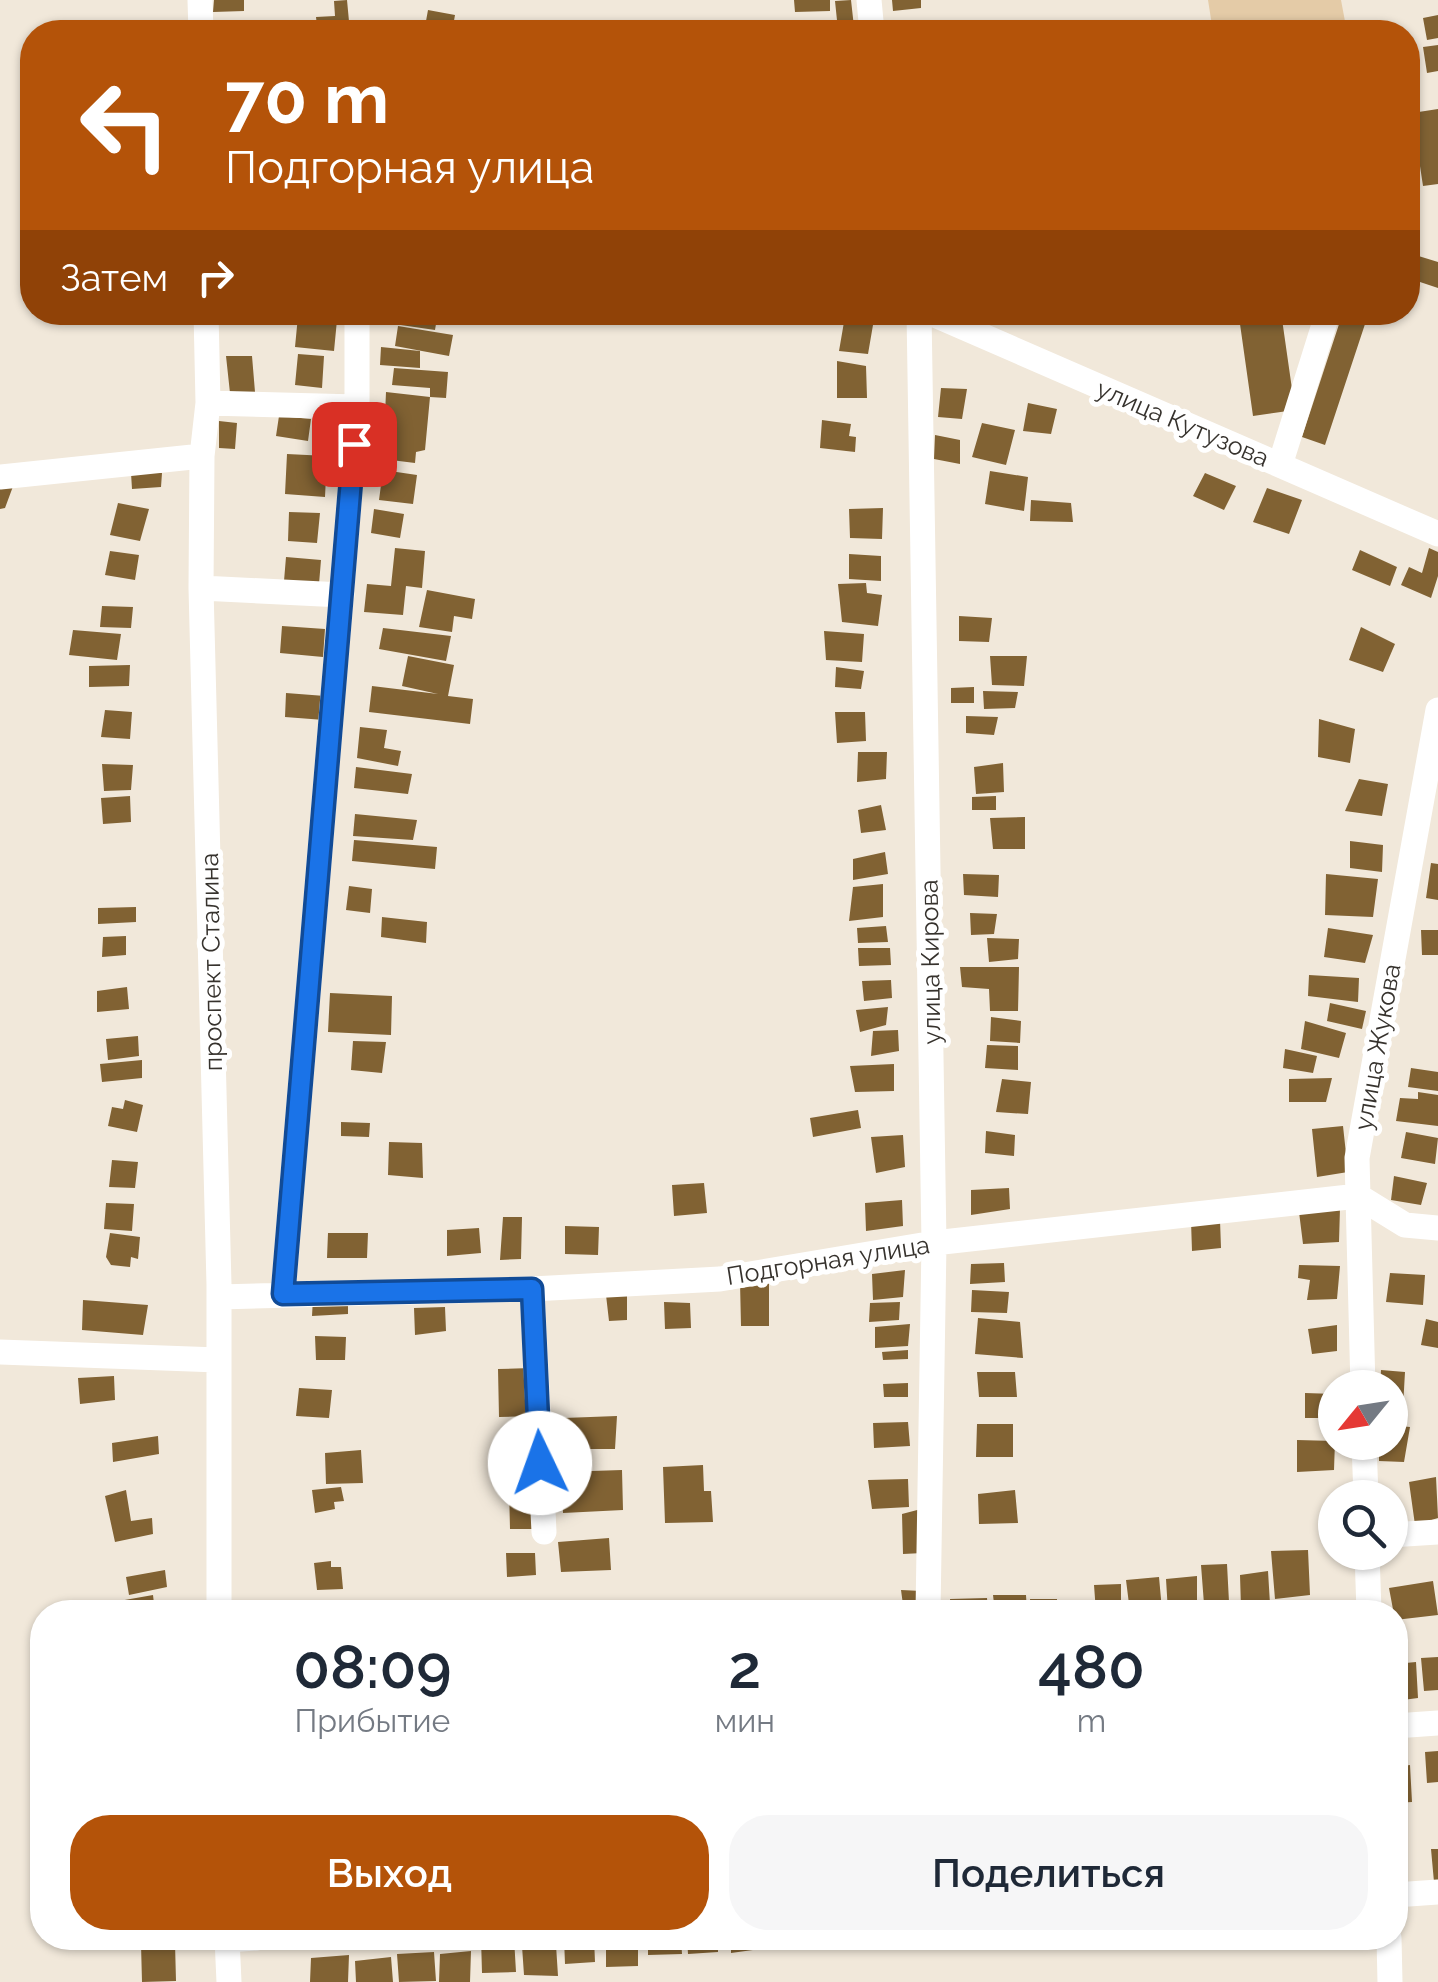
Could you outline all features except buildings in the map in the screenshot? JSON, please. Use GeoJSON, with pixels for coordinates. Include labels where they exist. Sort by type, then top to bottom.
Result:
{"type":"FeatureCollection","features":[{"type":"Feature","properties":{"kind":"street","name":"проспект Сталина"},"geometry":{"type":"LineString","coordinates":[[206,325],[208,403],[202,456],[201,588],[219,1285],[220,1600]]}},
{"type":"Feature","properties":{"kind":"street"},"geometry":{"type":"LineString","coordinates":[[283,1294],[357,406],[357,325]]}},
{"type":"Feature","properties":{"kind":"street","name":"улица Кирова"},"geometry":{"type":"LineString","coordinates":[[919,325],[934,1243],[928,1600]]}},
{"type":"Feature","properties":{"kind":"street","name":"улица Кутузова"},"geometry":{"type":"LineString","coordinates":[[958,325],[1438,534]]}},
{"type":"Feature","properties":{"kind":"street"},"geometry":{"type":"LineString","coordinates":[[1280,465],[1324,325]]}},
{"type":"Feature","properties":{"kind":"street"},"geometry":{"type":"LineString","coordinates":[[208,403],[357,406]]}},
{"type":"Feature","properties":{"kind":"street"},"geometry":{"type":"LineString","coordinates":[[0,476],[202,456]]}},
{"type":"Feature","properties":{"kind":"street"},"geometry":{"type":"LineString","coordinates":[[201,588],[342,596]]}},
{"type":"Feature","properties":{"kind":"street","name":"улица Жукова"},"geometry":{"type":"LineString","coordinates":[[1363,1370],[1357,1158],[1438,710]]}},
{"type":"Feature","properties":{"kind":"street"},"geometry":{"type":"LineString","coordinates":[[1358,1196],[1405,1225],[1438,1228]]}},
{"type":"Feature","properties":{"kind":"street","name":"Подгорная улица"},"geometry":{"type":"LineString","coordinates":[[219,1285],[219,1296],[532,1289],[720,1278],[934,1243],[1358,1196]]}},
{"type":"Feature","properties":{"kind":"street"},"geometry":{"type":"LineString","coordinates":[[532,1289],[544,1532]]}},
{"type":"Feature","properties":{"kind":"street"},"geometry":{"type":"LineString","coordinates":[[0,1352],[218,1360]]}},
{"type":"Feature","properties":{"kind":"street"},"geometry":{"type":"LineString","coordinates":[[1408,1534],[1438,1532]]}},
{"type":"Feature","properties":{"kind":"street"},"geometry":{"type":"LineString","coordinates":[[1368,1570],[1369,1600]]}},
{"type":"Feature","properties":{"kind":"street"},"geometry":{"type":"LineString","coordinates":[[1408,1725],[1438,1723]]}},
{"type":"Feature","properties":{"kind":"street"},"geometry":{"type":"LineString","coordinates":[[1408,1894],[1438,1892]]}},
{"type":"Feature","properties":{"kind":"street"},"geometry":{"type":"LineString","coordinates":[[228,1950],[229,1982]]}},
{"type":"Feature","properties":{"kind":"street"},"geometry":{"type":"LineString","coordinates":[[1389,1950],[1390,1982]]}},
{"type":"Feature","properties":{"kind":"shaded area"},"geometry":{"type":"Polygon","coordinates":[[[1208,0],[1341,0],[1345,20],[1211,20],[1208,0]]]}},
{"type":"Feature","properties":{"kind":"route"},"geometry":{"type":"LineString","coordinates":[[354,444],[283,1294],[532,1289],[540,1463]]}}]}
